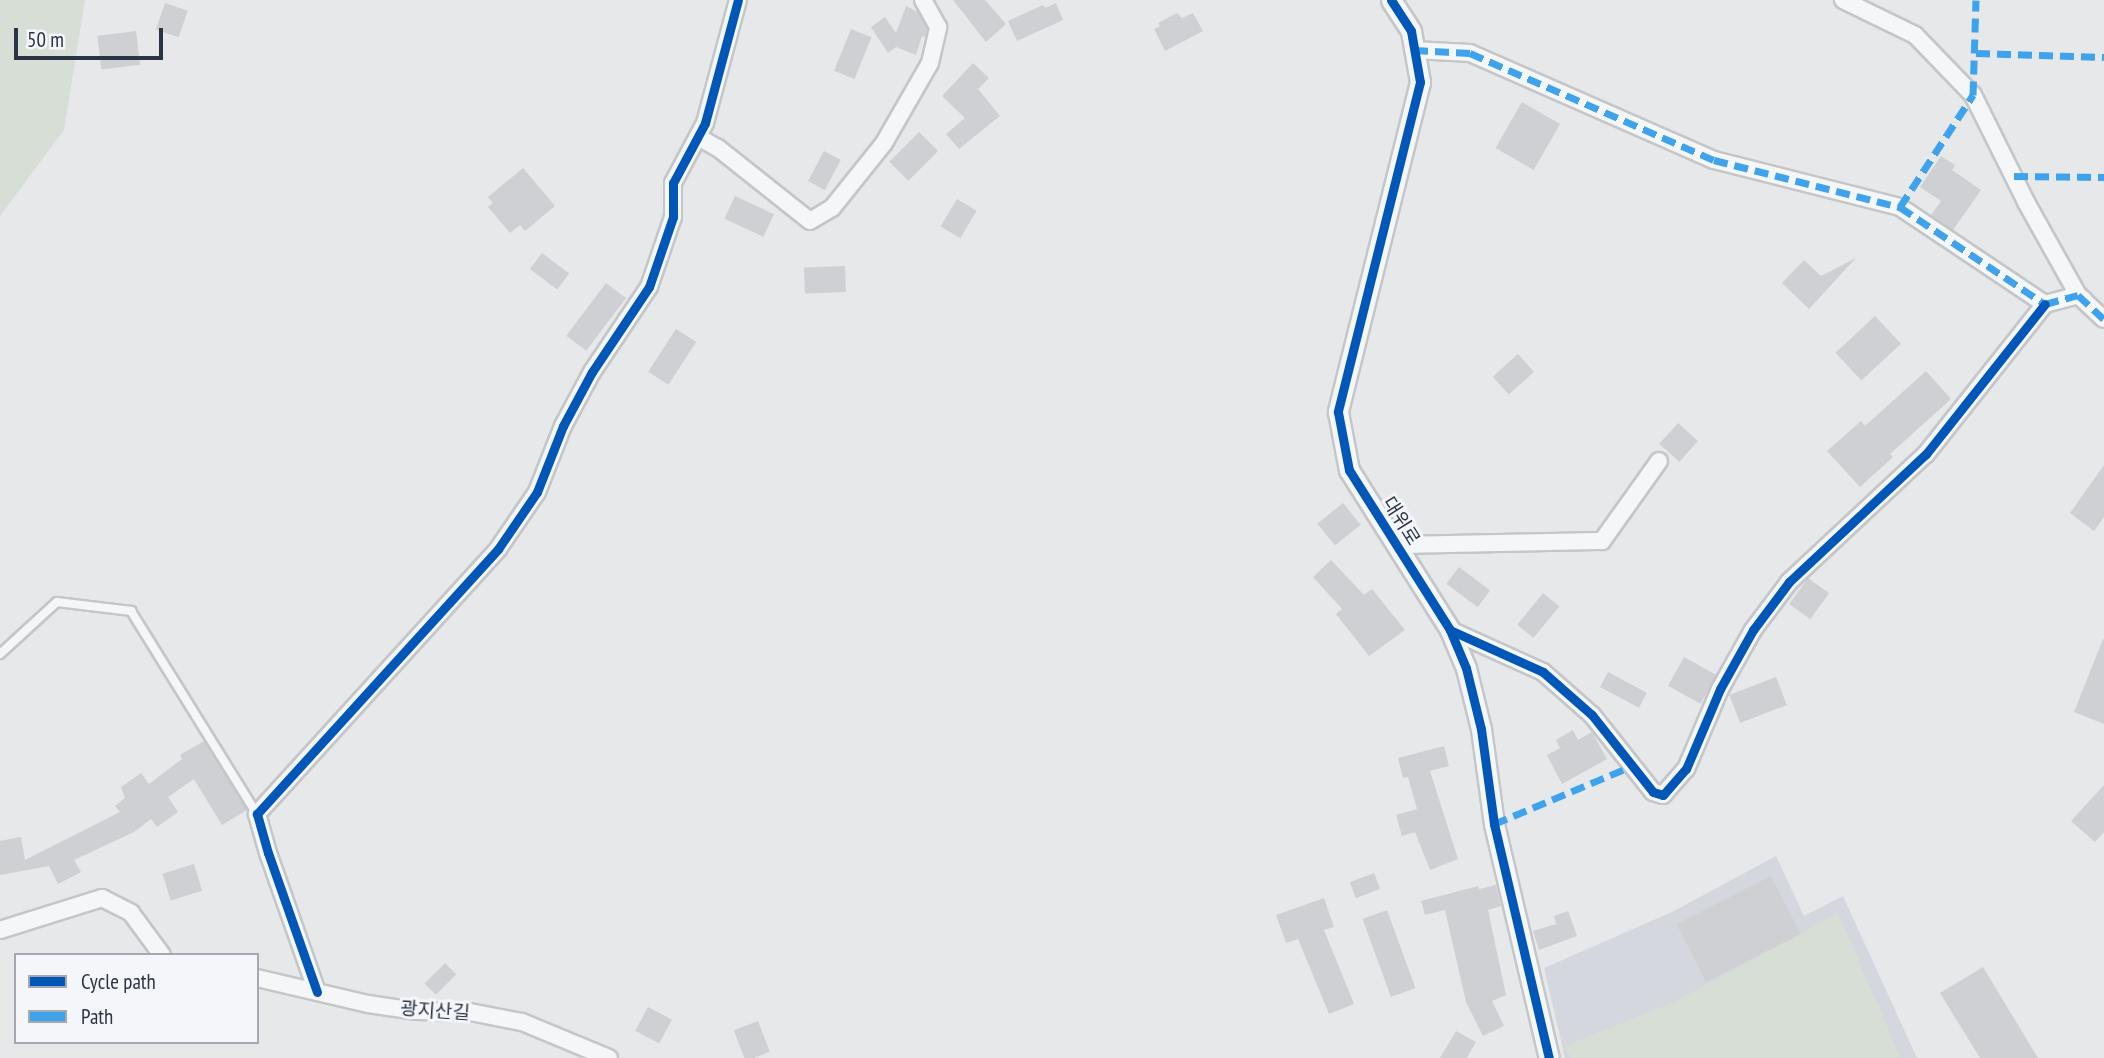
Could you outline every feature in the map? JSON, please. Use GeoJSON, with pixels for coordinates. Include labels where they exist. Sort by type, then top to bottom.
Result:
{"type":"FeatureCollection","features":[{"type":"Feature","properties":{"kind":"street"},"geometry":{"type":"LineString","coordinates":[[317,992],[257,814],[498,549],[537,492],[563,426],[592,372],[649,287],[673,217],[673,183],[705,123],[738,0]]}},
{"type":"Feature","properties":{"kind":"street"},"geometry":{"type":"LineString","coordinates":[[698,136],[719,148],[810,221],[832,208],[884,143],[930,63],[938,27],[923,0]]}},
{"type":"Feature","properties":{"kind":"street","name":"대위로"},"geometry":{"type":"LineString","coordinates":[[1391,0],[1411,31],[1420,82],[1338,412],[1349,470],[1450,630],[1466,668],[1481,729],[1494,824],[1549,1058]]}},
{"type":"Feature","properties":{"kind":"street"},"geometry":{"type":"LineString","coordinates":[[1843,0],[1915,35],[1973,95],[2026,202],[2078,295],[2104,318]]}},
{"type":"Feature","properties":{"kind":"street"},"geometry":{"type":"LineString","coordinates":[[1414,50],[1470,53],[1714,160],[1899,207],[2045,304]]}},
{"type":"Feature","properties":{"kind":"street"},"geometry":{"type":"LineString","coordinates":[[1450,630],[1543,672],[1592,715],[1653,792],[1663,795],[1686,769],[1720,689],[1753,629],[1789,582],[1926,454],[2045,304],[2078,295]]}},
{"type":"Feature","properties":{"kind":"street"},"geometry":{"type":"LineString","coordinates":[[1395,545],[1602,541],[1659,461]]}},
{"type":"Feature","properties":{"kind":"street"},"geometry":{"type":"LineString","coordinates":[[0,930],[102,898],[131,913],[161,953]]}},
{"type":"Feature","properties":{"kind":"street","name":"광지산길"},"geometry":{"type":"LineString","coordinates":[[259,978],[368,1004],[416,1011],[470,1012],[522,1022],[609,1058]]}},
{"type":"Feature","properties":{"kind":"lane"},"geometry":{"type":"LineString","coordinates":[[0,654],[57,602],[131,611],[257,814]]}},
{"type":"Feature","properties":{"kind":"shaded area"},"geometry":{"type":"Polygon","coordinates":[[[0,0],[85,0],[64,130],[0,216],[0,0]]]}},
{"type":"Feature","properties":{"kind":"shaded area"},"geometry":{"type":"Polygon","coordinates":[[[1776,856],[1804,916],[1843,896],[1917,1058],[1565,1058],[1544,968],[1672,912],[1776,856]]]}},
{"type":"Feature","properties":{"kind":"shaded area"},"geometry":{"type":"Polygon","coordinates":[[[1838,913],[1901,1058],[1571,1058],[1565,1046],[1674,1002],[1838,913]]]}},
{"type":"Feature","properties":{"kind":"building"},"geometry":{"type":"Polygon","coordinates":[[[953,0],[985,0],[1006,24],[986,42],[953,0]]]}},
{"type":"Feature","properties":{"kind":"building"},"geometry":{"type":"Polygon","coordinates":[[[165,3],[188,11],[179,37],[156,29],[165,3]]]}},
{"type":"Feature","properties":{"kind":"building"},"geometry":{"type":"Polygon","coordinates":[[[1056,3],[1063,20],[1017,41],[1008,21],[1043,5],[1045,8],[1056,3]]]}},
{"type":"Feature","properties":{"kind":"building"},"geometry":{"type":"Polygon","coordinates":[[[906,6],[918,12],[927,29],[925,37],[922,36],[916,55],[896,47],[888,53],[871,27],[885,17],[896,33],[906,6]]]}},
{"type":"Feature","properties":{"kind":"building"},"geometry":{"type":"Polygon","coordinates":[[[1177,13],[1182,18],[1193,13],[1203,31],[1165,51],[1154,29],[1160,26],[1158,23],[1177,13]]]}},
{"type":"Feature","properties":{"kind":"building"},"geometry":{"type":"Polygon","coordinates":[[[851,29],[871,37],[855,79],[834,71],[851,29]]]}},
{"type":"Feature","properties":{"kind":"building"},"geometry":{"type":"Polygon","coordinates":[[[136,31],[140,65],[101,69],[97,36],[136,31]]]}},
{"type":"Feature","properties":{"kind":"building"},"geometry":{"type":"Polygon","coordinates":[[[973,63],[989,78],[978,89],[1000,116],[959,149],[946,134],[965,118],[942,96],[973,63]]]}},
{"type":"Feature","properties":{"kind":"building"},"geometry":{"type":"Polygon","coordinates":[[[1522,102],[1560,124],[1534,170],[1496,148],[1522,102]]]}},
{"type":"Feature","properties":{"kind":"building"},"geometry":{"type":"Polygon","coordinates":[[[919,132],[938,151],[908,181],[889,162],[919,132]]]}},
{"type":"Feature","properties":{"kind":"building"},"geometry":{"type":"Polygon","coordinates":[[[824,151],[841,160],[825,190],[808,181],[824,151]]]}},
{"type":"Feature","properties":{"kind":"building"},"geometry":{"type":"Polygon","coordinates":[[[1941,156],[1955,165],[1952,170],[1981,190],[1953,230],[1931,215],[1941,201],[1920,187],[1941,156]]]}},
{"type":"Feature","properties":{"kind":"building"},"geometry":{"type":"Polygon","coordinates":[[[523,168],[555,206],[525,231],[520,225],[510,233],[488,207],[493,203],[488,197],[523,168]]]}},
{"type":"Feature","properties":{"kind":"building"},"geometry":{"type":"Polygon","coordinates":[[[735,196],[774,214],[763,237],[724,219],[735,196]]]}},
{"type":"Feature","properties":{"kind":"building"},"geometry":{"type":"Polygon","coordinates":[[[957,199],[977,211],[960,238],[941,226],[957,199]]]}},
{"type":"Feature","properties":{"kind":"building"},"geometry":{"type":"Polygon","coordinates":[[[542,253],[569,273],[557,289],[530,269],[542,253]]]}},
{"type":"Feature","properties":{"kind":"building"},"geometry":{"type":"Polygon","coordinates":[[[1856,258],[1809,309],[1782,283],[1804,260],[1821,276],[1856,258]]]}},
{"type":"Feature","properties":{"kind":"building"},"geometry":{"type":"Polygon","coordinates":[[[845,266],[846,292],[805,293],[804,267],[845,266]]]}},
{"type":"Feature","properties":{"kind":"building"},"geometry":{"type":"Polygon","coordinates":[[[606,283],[626,298],[586,351],[566,336],[606,283]]]}},
{"type":"Feature","properties":{"kind":"building"},"geometry":{"type":"Polygon","coordinates":[[[1875,316],[1901,344],[1861,381],[1836,353],[1875,316]]]}},
{"type":"Feature","properties":{"kind":"building"},"geometry":{"type":"Polygon","coordinates":[[[676,329],[696,342],[668,385],[648,372],[676,329]]]}},
{"type":"Feature","properties":{"kind":"building"},"geometry":{"type":"Polygon","coordinates":[[[1518,354],[1534,372],[1509,395],[1493,377],[1518,354]]]}},
{"type":"Feature","properties":{"kind":"building"},"geometry":{"type":"Polygon","coordinates":[[[1926,371],[1951,399],[1890,454],[1893,457],[1860,487],[1827,451],[1861,421],[1865,426],[1926,371]]]}},
{"type":"Feature","properties":{"kind":"building"},"geometry":{"type":"Polygon","coordinates":[[[1678,423],[1698,441],[1679,462],[1659,444],[1678,423]]]}},
{"type":"Feature","properties":{"kind":"building"},"geometry":{"type":"Polygon","coordinates":[[[2104,465],[2104,517],[2094,531],[2070,513],[2104,465]]]}},
{"type":"Feature","properties":{"kind":"building"},"geometry":{"type":"Polygon","coordinates":[[[1343,503],[1361,525],[1335,546],[1317,524],[1343,503]]]}},
{"type":"Feature","properties":{"kind":"building"},"geometry":{"type":"Polygon","coordinates":[[[1331,560],[1364,595],[1372,589],[1405,630],[1369,656],[1336,614],[1342,609],[1313,577],[1331,560]]]}},
{"type":"Feature","properties":{"kind":"building"},"geometry":{"type":"Polygon","coordinates":[[[1459,567],[1490,590],[1478,607],[1446,584],[1459,567]]]}},
{"type":"Feature","properties":{"kind":"building"},"geometry":{"type":"Polygon","coordinates":[[[1808,578],[1829,593],[1810,619],[1789,604],[1808,578]]]}},
{"type":"Feature","properties":{"kind":"building"},"geometry":{"type":"Polygon","coordinates":[[[1543,593],[1559,606],[1534,638],[1517,625],[1543,593]]]}},
{"type":"Feature","properties":{"kind":"building"},"geometry":{"type":"Polygon","coordinates":[[[2104,639],[2104,724],[2074,712],[2104,639]]]}},
{"type":"Feature","properties":{"kind":"building"},"geometry":{"type":"Polygon","coordinates":[[[1684,657],[1716,675],[1700,704],[1668,686],[1684,657]]]}},
{"type":"Feature","properties":{"kind":"building"},"geometry":{"type":"Polygon","coordinates":[[[1608,672],[1647,693],[1639,708],[1600,687],[1608,672]]]}},
{"type":"Feature","properties":{"kind":"building"},"geometry":{"type":"Polygon","coordinates":[[[1776,677],[1787,705],[1740,723],[1729,695],[1776,677]]]}},
{"type":"Feature","properties":{"kind":"building"},"geometry":{"type":"Polygon","coordinates":[[[1573,730],[1578,740],[1592,732],[1607,759],[1562,784],[1547,755],[1560,748],[1556,740],[1573,730]]]}},
{"type":"Feature","properties":{"kind":"building"},"geometry":{"type":"Polygon","coordinates":[[[204,741],[247,810],[222,825],[194,779],[168,797],[178,812],[157,827],[151,819],[134,832],[74,860],[81,872],[58,884],[49,866],[0,875],[0,841],[21,837],[25,860],[120,812],[115,806],[125,798],[121,787],[141,773],[149,784],[182,759],[180,755],[204,741]]]}},
{"type":"Feature","properties":{"kind":"building"},"geometry":{"type":"Polygon","coordinates":[[[1444,746],[1449,766],[1430,771],[1458,859],[1430,870],[1415,832],[1402,836],[1396,815],[1417,809],[1408,777],[1403,778],[1398,758],[1444,746]]]}},
{"type":"Feature","properties":{"kind":"building"},"geometry":{"type":"Polygon","coordinates":[[[2104,785],[2104,832],[2095,842],[2071,821],[2104,785]]]}},
{"type":"Feature","properties":{"kind":"building"},"geometry":{"type":"Polygon","coordinates":[[[194,864],[202,891],[171,900],[162,874],[194,864]]]}},
{"type":"Feature","properties":{"kind":"building"},"geometry":{"type":"Polygon","coordinates":[[[1374,873],[1380,889],[1356,898],[1350,882],[1374,873]]]}},
{"type":"Feature","properties":{"kind":"building"},"geometry":{"type":"Polygon","coordinates":[[[1771,876],[1801,934],[1706,982],[1677,924],[1771,876]]]}},
{"type":"Feature","properties":{"kind":"building"},"geometry":{"type":"Polygon","coordinates":[[[1496,885],[1501,906],[1488,910],[1506,995],[1492,1001],[1504,1026],[1483,1036],[1466,1002],[1445,910],[1425,915],[1421,901],[1478,886],[1479,889],[1496,885]]]}},
{"type":"Feature","properties":{"kind":"building"},"geometry":{"type":"Polygon","coordinates":[[[1324,898],[1334,927],[1324,930],[1354,1004],[1329,1014],[1298,939],[1286,943],[1276,915],[1324,898]]]}},
{"type":"Feature","properties":{"kind":"building"},"geometry":{"type":"Polygon","coordinates":[[[1387,910],[1415,988],[1391,997],[1363,919],[1387,910]]]}},
{"type":"Feature","properties":{"kind":"building"},"geometry":{"type":"Polygon","coordinates":[[[1568,911],[1577,936],[1539,950],[1533,931],[1556,924],[1554,916],[1568,911]]]}},
{"type":"Feature","properties":{"kind":"building"},"geometry":{"type":"Polygon","coordinates":[[[445,963],[456,974],[436,995],[424,984],[445,963]]]}},
{"type":"Feature","properties":{"kind":"building"},"geometry":{"type":"Polygon","coordinates":[[[1983,967],[2038,1058],[1980,1058],[1940,993],[1983,967]]]}},
{"type":"Feature","properties":{"kind":"building"},"geometry":{"type":"Polygon","coordinates":[[[648,1007],[672,1020],[659,1044],[635,1031],[648,1007]]]}},
{"type":"Feature","properties":{"kind":"building"},"geometry":{"type":"Polygon","coordinates":[[[758,1021],[770,1052],[754,1058],[744,1058],[734,1030],[758,1021]]]}},
{"type":"Feature","properties":{"kind":"building"},"geometry":{"type":"Polygon","coordinates":[[[1456,1031],[1476,1042],[1467,1058],[1440,1058],[1456,1031]]]}},
{"type":"Feature","properties":{"kind":"marked path"},"geometry":{"type":"LineString","coordinates":[[1900,207],[1973,95],[1976,0]]}},
{"type":"Feature","properties":{"kind":"marked path"},"geometry":{"type":"LineString","coordinates":[[1414,50],[1470,53],[1714,160],[1900,207],[2045,304],[2078,295],[2104,319]]}},
{"type":"Feature","properties":{"kind":"marked path"},"geometry":{"type":"LineString","coordinates":[[1976,53],[2104,57]]}},
{"type":"Feature","properties":{"kind":"marked path"},"geometry":{"type":"LineString","coordinates":[[2014,176],[2104,177]]}},
{"type":"Feature","properties":{"kind":"marked path"},"geometry":{"type":"LineString","coordinates":[[1494,824],[1632,766]]}},
{"type":"Feature","properties":{"kind":"cycle path"},"geometry":{"type":"LineString","coordinates":[[317,992],[257,814],[498,549],[537,492],[563,426],[592,372],[649,287],[673,217],[673,183],[705,123],[738,0]]}},
{"type":"Feature","properties":{"kind":"cycle path"},"geometry":{"type":"LineString","coordinates":[[1391,0],[1411,31],[1420,82],[1338,412],[1349,470],[1450,630],[1466,668],[1481,729],[1494,824],[1549,1058]]}},
{"type":"Feature","properties":{"kind":"cycle path"},"geometry":{"type":"LineString","coordinates":[[1450,630],[1543,672],[1592,715],[1653,792],[1663,795],[1686,769],[1720,689],[1753,630],[1789,582],[1926,454],[2045,304]]}}]}
